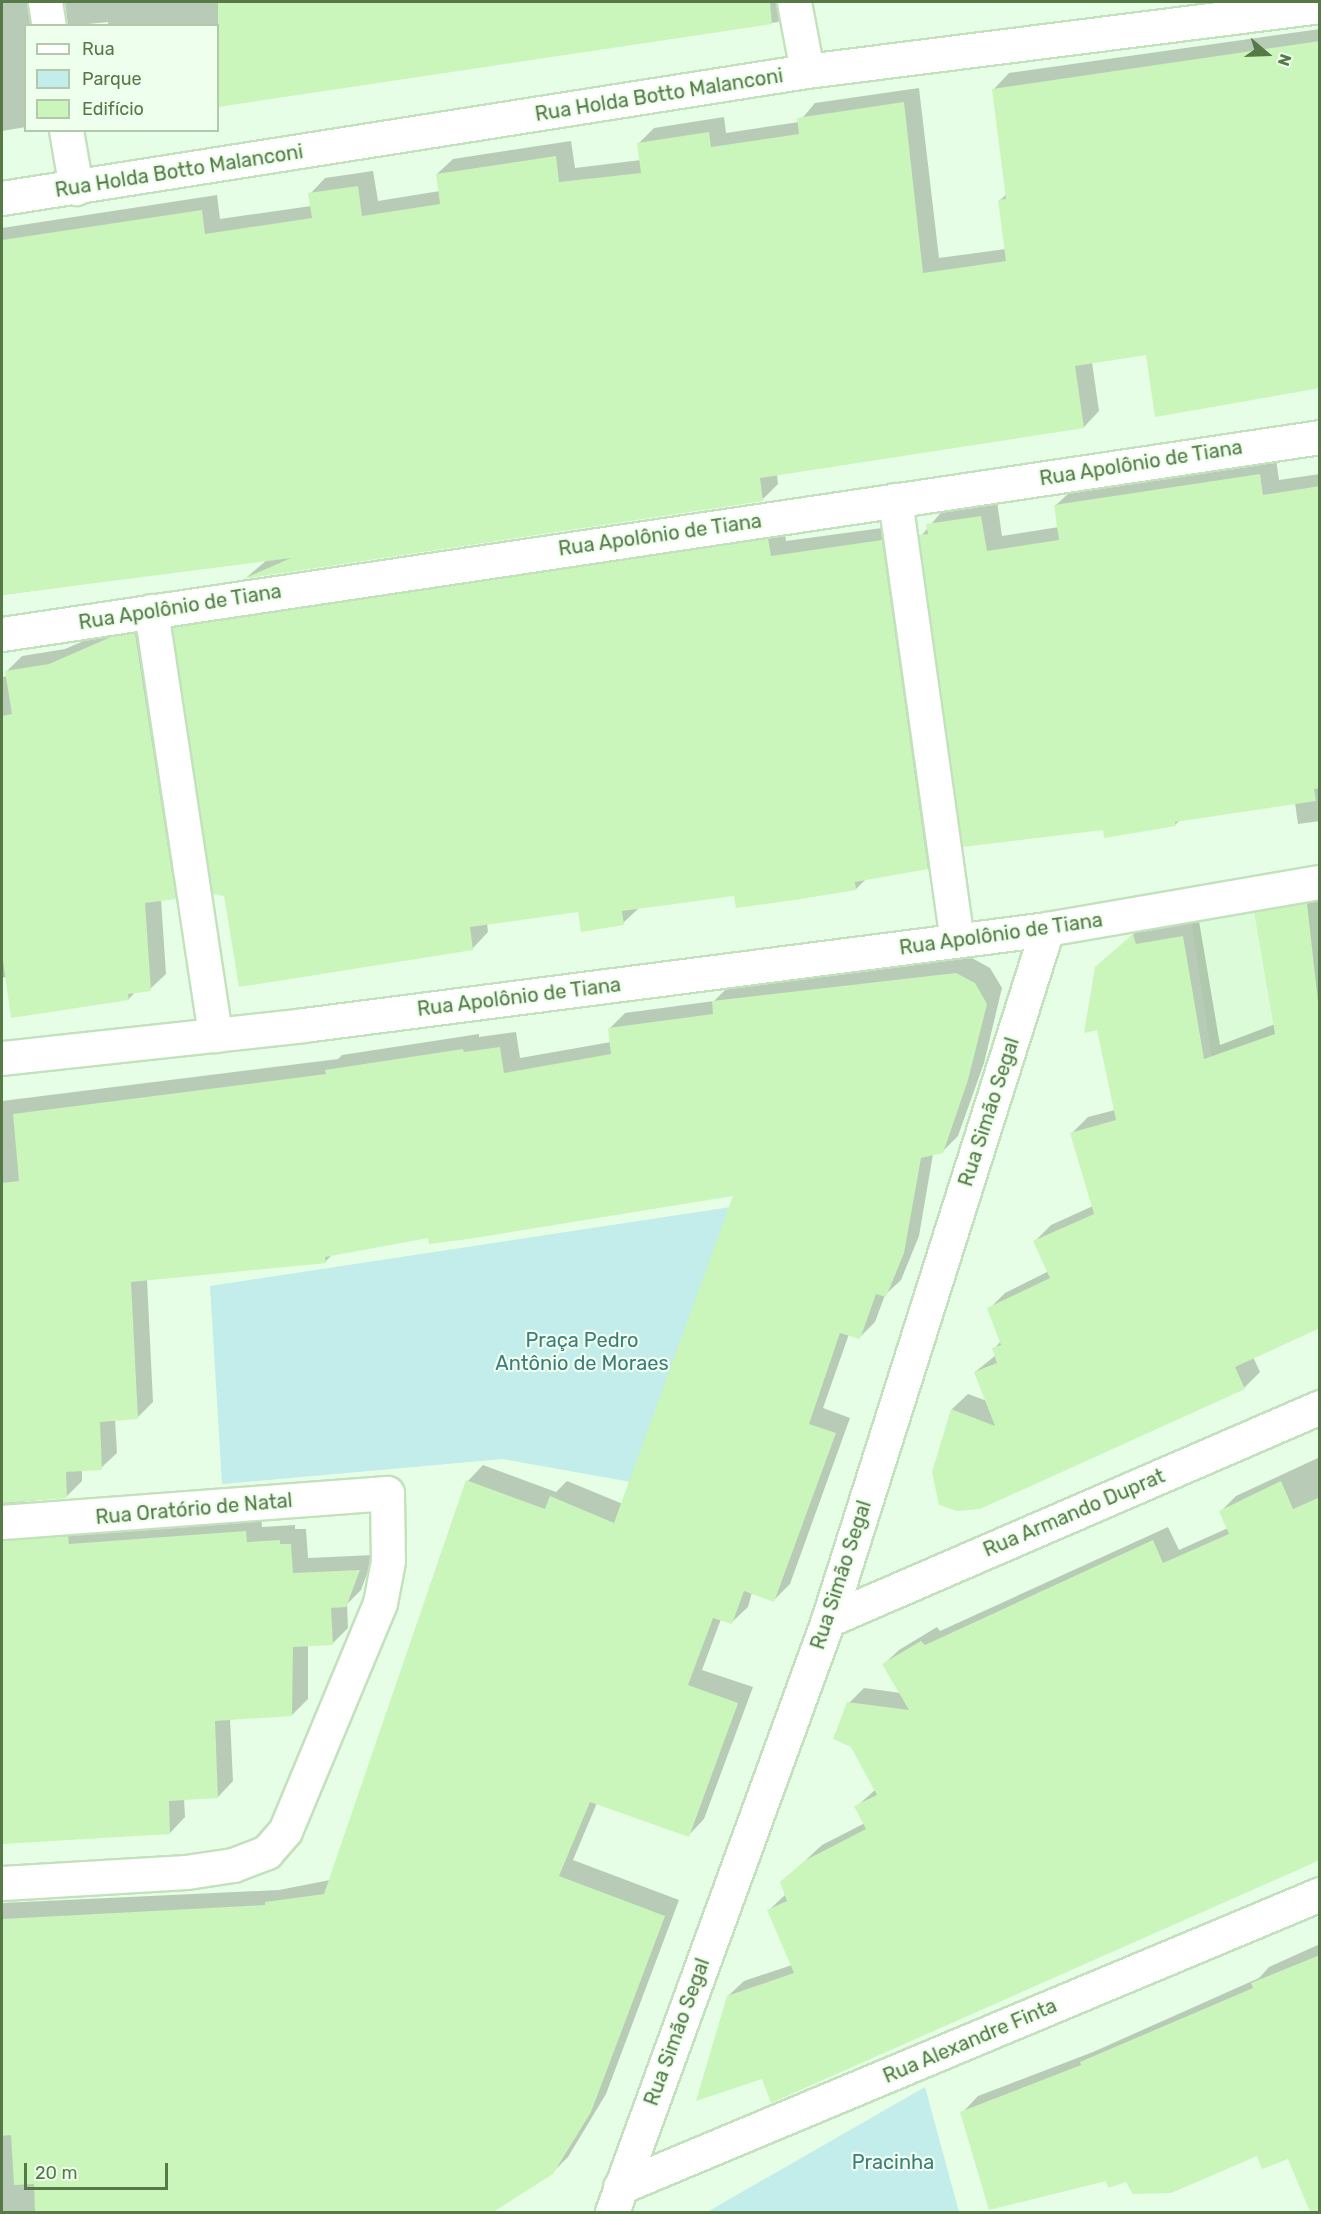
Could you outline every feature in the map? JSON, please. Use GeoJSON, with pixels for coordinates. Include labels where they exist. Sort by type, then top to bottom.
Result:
{"type":"FeatureCollection","features":[{"type":"Feature","properties":{"kind":"street"},"geometry":{"type":"LineString","coordinates":[[45,2],[49,24]]}},
{"type":"Feature","properties":{"kind":"street"},"geometry":{"type":"LineString","coordinates":[[794,2],[807,71]]}},
{"type":"Feature","properties":{"kind":"street","name":"Rua Holda Botto Malanconi"},"geometry":{"type":"LineString","coordinates":[[2,198],[807,71],[1320,6]]}},
{"type":"Feature","properties":{"kind":"street"},"geometry":{"type":"LineString","coordinates":[[66,132],[76,188]]}},
{"type":"Feature","properties":{"kind":"street","name":"Rua Apolônio de Tiana"},"geometry":{"type":"LineString","coordinates":[[2,634],[1320,436]]}},
{"type":"Feature","properties":{"kind":"street"},"geometry":{"type":"LineString","coordinates":[[895,500],[957,940]]}},
{"type":"Feature","properties":{"kind":"street"},"geometry":{"type":"LineString","coordinates":[[151,611],[215,1035]]}},
{"type":"Feature","properties":{"kind":"street","name":"Rua Apolônio de Tiana"},"geometry":{"type":"LineString","coordinates":[[2,1058],[215,1035],[1047,929],[1320,882]]}},
{"type":"Feature","properties":{"kind":"street","name":"Rua Simão Segal"},"geometry":{"type":"LineString","coordinates":[[616,2200],[828,1620],[1047,929]]}},
{"type":"Feature","properties":{"kind":"street","name":"Rua Armando Duprat"},"geometry":{"type":"LineString","coordinates":[[828,1620],[1320,1407]]}},
{"type":"Feature","properties":{"kind":"street","name":"Rua Oratório de Natal"},"geometry":{"type":"LineString","coordinates":[[2,1522],[387,1493],[388,1561],[380,1604],[285,1831],[267,1852],[233,1865],[186,1872],[2,1883]]}},
{"type":"Feature","properties":{"kind":"street","name":"Rua Alexandre Finta"},"geometry":{"type":"LineString","coordinates":[[616,2200],[1320,1894]]}},
{"type":"Feature","properties":{"kind":"shaded area"},"geometry":{"type":"Polygon","coordinates":[[[1319,896],[1319,1236],[1243,1264],[1190,913],[1319,896]]]}},
{"type":"Feature","properties":{"kind":"green space","name":"Praça Pedro Antônio de Moraes"},"geometry":{"type":"Polygon","coordinates":[[[770,1201],[659,1487],[503,1459],[222,1484],[210,1286],[770,1201]]]}},
{"type":"Feature","properties":{"kind":"green space","name":"Pracinha"},"geometry":{"type":"Polygon","coordinates":[[[925,2087],[959,2212],[707,2212],[925,2087]]]}},
{"type":"Feature","properties":{"kind":"building"},"geometry":{"type":"Polygon","coordinates":[[[218,2],[770,2],[772,24],[219,107],[218,2]]]}},
{"type":"Feature","properties":{"kind":"building"},"geometry":{"type":"Polygon","coordinates":[[[1320,41],[1320,388],[1155,417],[1146,355],[1075,366],[1084,428],[760,478],[763,501],[243,579],[291,558],[2,595],[2,240],[202,210],[205,234],[312,218],[308,193],[358,186],[362,216],[440,204],[436,174],[556,156],[559,182],[641,173],[637,143],[709,132],[711,147],[799,134],[797,118],[904,102],[923,273],[1006,261],[998,200],[1006,199],[992,89],[1320,41]]]}},
{"type":"Feature","properties":{"kind":"building"},"geometry":{"type":"Polygon","coordinates":[[[1260,474],[1263,495],[1320,486],[1320,788],[1314,789],[1316,801],[1175,822],[1176,826],[1104,838],[1103,830],[963,847],[919,535],[928,534],[926,524],[981,516],[987,551],[1059,540],[1054,505],[1260,474]]]}},
{"type":"Feature","properties":{"kind":"building"},"geometry":{"type":"Polygon","coordinates":[[[768,538],[771,556],[882,540],[928,869],[855,882],[856,890],[736,908],[734,896],[622,911],[624,925],[581,932],[578,912],[470,927],[473,950],[239,987],[224,896],[213,894],[172,627],[768,538]]]}},
{"type":"Feature","properties":{"kind":"building"},"geometry":{"type":"Polygon","coordinates":[[[135,633],[176,899],[145,903],[151,991],[128,994],[129,1000],[11,1018],[2,953],[2,716],[12,714],[5,671],[49,664],[111,637],[135,633]]]}},
{"type":"Feature","properties":{"kind":"building"},"geometry":{"type":"Polygon","coordinates":[[[1307,903],[1320,1019],[1320,1328],[1235,1367],[1245,1389],[980,1509],[957,1511],[939,1505],[932,1472],[951,1409],[995,1426],[974,1372],[997,1363],[992,1348],[1001,1345],[987,1308],[1050,1278],[1033,1241],[1094,1214],[1070,1133],[1116,1120],[1097,1030],[1084,1033],[1095,967],[1133,934],[1136,944],[1183,936],[1204,1059],[1275,1034],[1254,912],[1307,903]]]}},
{"type":"Feature","properties":{"kind":"building"},"geometry":{"type":"Polygon","coordinates":[[[956,973],[975,983],[987,1004],[968,1080],[943,1153],[921,1158],[904,1253],[886,1297],[876,1294],[860,1339],[840,1333],[809,1424],[836,1433],[774,1602],[744,1591],[732,1624],[713,1618],[688,1685],[738,1703],[689,1837],[590,1802],[559,1876],[665,1916],[591,2112],[553,2174],[493,2212],[35,2212],[34,2184],[14,2185],[11,2135],[2,2136],[2,1919],[265,1905],[265,1902],[324,1894],[466,1480],[545,1509],[550,1496],[614,1523],[733,1196],[468,1239],[429,1244],[428,1238],[325,1257],[326,1263],[131,1282],[138,1419],[100,1422],[102,1470],[66,1472],[67,1498],[2,1503],[2,1183],[19,1181],[13,1114],[326,1074],[325,1070],[463,1049],[464,1052],[500,1047],[504,1073],[611,1054],[608,1028],[713,1014],[712,1001],[956,973]]]}},
{"type":"Feature","properties":{"kind":"building"},"geometry":{"type":"Polygon","coordinates":[[[1281,1481],[1293,1509],[1320,1497],[1320,1860],[771,2103],[762,2079],[696,2101],[727,1996],[794,1973],[767,1910],[787,1901],[780,1882],[806,1860],[866,1829],[854,1806],[877,1795],[851,1747],[833,1739],[847,1702],[909,1710],[882,1664],[921,1641],[925,1645],[1153,1540],[1163,1563],[1229,1534],[1219,1511],[1281,1481]]]}},
{"type":"Feature","properties":{"kind":"building"},"geometry":{"type":"Polygon","coordinates":[[[246,1531],[247,1542],[280,1540],[280,1544],[291,1544],[293,1573],[360,1570],[346,1607],[331,1608],[333,1645],[293,1647],[292,1716],[215,1721],[218,1798],[169,1801],[170,1834],[2,1844],[2,1540],[68,1536],[69,1544],[246,1531]]]}},
{"type":"Feature","properties":{"kind":"building"},"geometry":{"type":"Polygon","coordinates":[[[1320,1955],[1320,2212],[1310,2212],[1288,2159],[1262,2169],[1257,2156],[1171,2193],[1133,2194],[1126,2182],[1108,2188],[1106,2181],[989,2210],[960,2112],[1081,2065],[1080,2062],[1253,1988],[1251,1983],[1320,1955]]]}}]}
